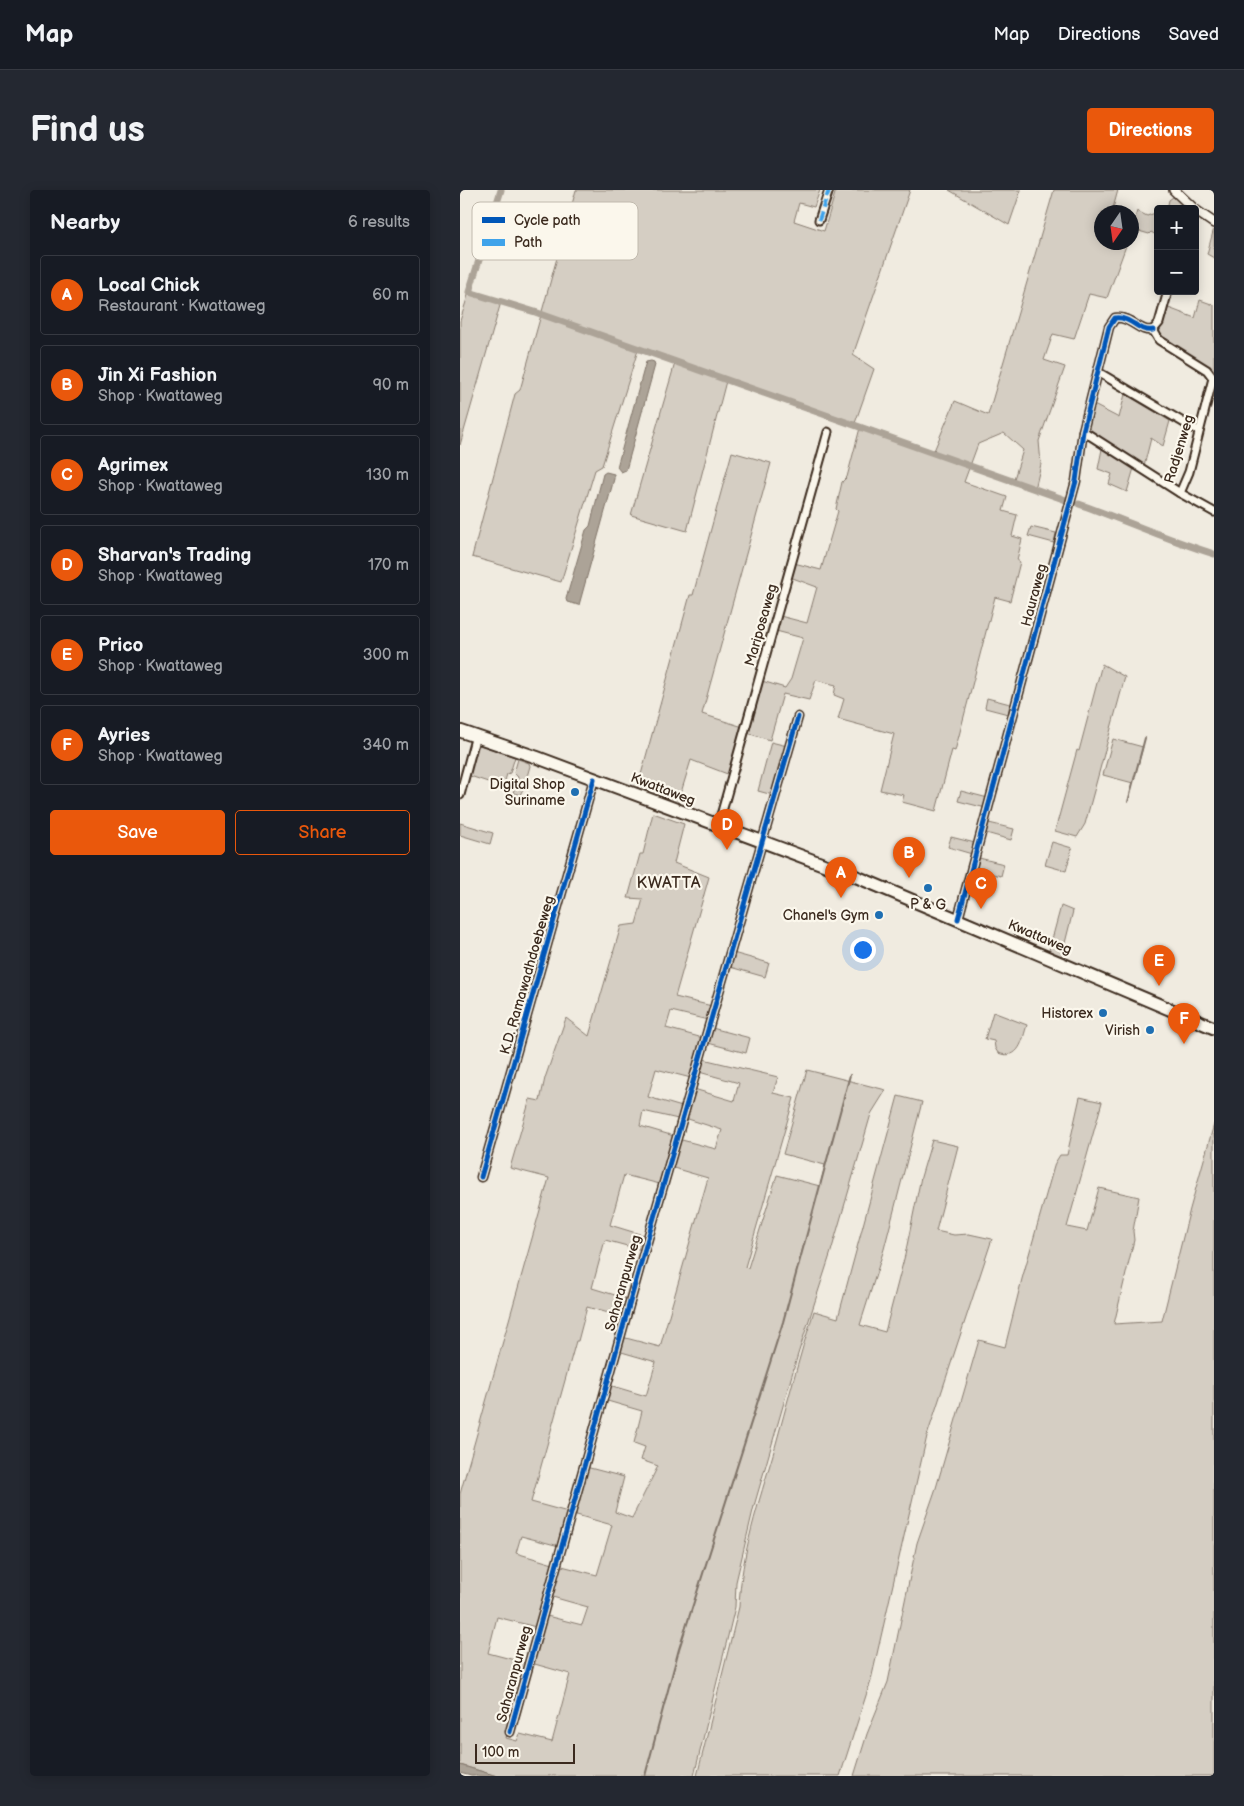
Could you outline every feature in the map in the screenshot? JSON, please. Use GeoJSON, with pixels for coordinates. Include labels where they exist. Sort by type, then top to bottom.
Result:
{"type":"FeatureCollection","features":[{"type":"Feature","properties":{"kind":"main road","name":"Kwattaweg"},"geometry":{"type":"LineString","coordinates":[[460,731],[476,735],[857,877],[958,918],[1214,1028]]}},
{"type":"Feature","properties":{"kind":"street"},"geometry":{"type":"LineString","coordinates":[[819,220],[829,190]]}},
{"type":"Feature","properties":{"kind":"street"},"geometry":{"type":"LineString","coordinates":[[1174,190],[1189,205]]}},
{"type":"Feature","properties":{"kind":"street"},"geometry":{"type":"LineString","coordinates":[[1199,213],[1214,223]]}},
{"type":"Feature","properties":{"kind":"street"},"geometry":{"type":"LineString","coordinates":[[1154,330],[1159,323],[1167,295]]}},
{"type":"Feature","properties":{"kind":"street","name":"Hauraweg"},"geometry":{"type":"LineString","coordinates":[[958,918],[1076,481],[1083,431],[1109,327],[1115,318],[1127,319],[1145,330],[1154,330]]}},
{"type":"Feature","properties":{"kind":"street","name":"Radjenweg"},"geometry":{"type":"LineString","coordinates":[[1083,431],[1180,493],[1188,472],[1212,378],[1211,373],[1160,340],[1154,330]]}},
{"type":"Feature","properties":{"kind":"street"},"geometry":{"type":"LineString","coordinates":[[1098,372],[1198,432]]}},
{"type":"Feature","properties":{"kind":"street","name":"Mariposaweg"},"geometry":{"type":"LineString","coordinates":[[718,826],[828,432]]}},
{"type":"Feature","properties":{"kind":"street"},"geometry":{"type":"LineString","coordinates":[[1180,493],[1214,512]]}},
{"type":"Feature","properties":{"kind":"street","name":"Saharanpurweg"},"geometry":{"type":"LineString","coordinates":[[510,1732],[602,1400],[798,717]]}},
{"type":"Feature","properties":{"kind":"street"},"geometry":{"type":"LineString","coordinates":[[460,796],[476,735]]}},
{"type":"Feature","properties":{"kind":"street","name":"K.D. Ramawadhdoebeweg"},"geometry":{"type":"LineString","coordinates":[[481,1177],[594,779]]}},
{"type":"Feature","properties":{"kind":"shaded area"},"geometry":{"type":"Polygon","coordinates":[[[576,190],[820,190],[814,207],[799,203],[794,221],[824,231],[836,190],[910,190],[853,355],[874,369],[854,426],[726,381],[687,531],[631,515],[675,363],[638,350],[602,466],[595,470],[561,582],[472,557],[515,394],[520,390],[556,260],[638,260],[638,202],[573,202],[576,190]]]}},
{"type":"Feature","properties":{"kind":"shaded area"},"geometry":{"type":"Polygon","coordinates":[[[949,190],[1021,190],[1009,225],[949,190]]]}},
{"type":"Feature","properties":{"kind":"shaded area"},"geometry":{"type":"Polygon","coordinates":[[[1054,190],[1118,190],[1114,205],[1094,205],[1094,250],[1124,250],[1107,298],[1089,294],[1074,339],[1053,334],[1044,360],[1065,367],[1039,441],[1041,464],[1035,489],[1013,482],[1023,450],[1004,433],[978,444],[964,482],[1007,497],[1003,511],[1017,515],[1012,536],[1022,539],[1017,560],[1020,562],[1010,601],[995,597],[955,751],[952,750],[936,811],[902,802],[904,795],[880,790],[894,734],[838,719],[844,699],[834,695],[836,685],[816,680],[809,700],[783,694],[770,740],[747,733],[762,681],[785,688],[791,679],[803,638],[776,631],[780,616],[807,623],[817,587],[790,577],[794,563],[821,570],[838,511],[836,509],[842,482],[847,477],[860,428],[933,453],[955,401],[988,415],[1054,190]]]}},
{"type":"Feature","properties":{"kind":"shaded area"},"geometry":{"type":"Polygon","coordinates":[[[1176,197],[1183,205],[1168,205],[1169,200],[1176,197]]]}},
{"type":"Feature","properties":{"kind":"shaded area"},"geometry":{"type":"Polygon","coordinates":[[[1139,212],[1147,216],[1154,213],[1154,234],[1151,232],[1149,234],[1139,231],[1139,212]]]}},
{"type":"Feature","properties":{"kind":"shaded area"},"geometry":{"type":"Polygon","coordinates":[[[1214,228],[1214,258],[1207,254],[1214,228]]]}},
{"type":"Feature","properties":{"kind":"shaded area"},"geometry":{"type":"Polygon","coordinates":[[[469,292],[501,302],[460,445],[460,321],[469,292]]]}},
{"type":"Feature","properties":{"kind":"shaded area"},"geometry":{"type":"Polygon","coordinates":[[[1200,300],[1214,305],[1214,370],[1161,339],[1159,334],[1166,307],[1195,318],[1200,300]]]}},
{"type":"Feature","properties":{"kind":"shaded area"},"geometry":{"type":"Polygon","coordinates":[[[651,361],[655,365],[626,470],[621,472],[617,467],[645,365],[646,362],[651,361]]]}},
{"type":"Feature","properties":{"kind":"shaded area"},"geometry":{"type":"Polygon","coordinates":[[[1125,394],[1170,421],[1163,446],[1151,438],[1144,466],[1086,429],[1092,404],[1119,418],[1125,394]]]}},
{"type":"Feature","properties":{"kind":"shaded area"},"geometry":{"type":"Polygon","coordinates":[[[1102,449],[1134,468],[1127,492],[1109,484],[1112,474],[1098,469],[1102,449]]]}},
{"type":"Feature","properties":{"kind":"shaded area"},"geometry":{"type":"Polygon","coordinates":[[[732,452],[771,463],[702,714],[743,727],[730,775],[691,760],[676,809],[636,793],[690,595],[693,595],[732,452]]]}},
{"type":"Feature","properties":{"kind":"shaded area"},"geometry":{"type":"Polygon","coordinates":[[[606,472],[614,474],[614,479],[579,605],[567,602],[566,599],[586,530],[590,526],[603,474],[606,472]]]}},
{"type":"Feature","properties":{"kind":"shaded area"},"geometry":{"type":"Polygon","coordinates":[[[1031,527],[1056,533],[1054,543],[1028,536],[1031,527]]]}},
{"type":"Feature","properties":{"kind":"shaded area"},"geometry":{"type":"Polygon","coordinates":[[[1102,664],[1125,677],[1085,824],[1077,837],[1055,831],[1102,664]]]}},
{"type":"Feature","properties":{"kind":"shaded area"},"geometry":{"type":"Polygon","coordinates":[[[987,698],[1010,704],[1008,714],[985,708],[987,698]]]}},
{"type":"Feature","properties":{"kind":"shaded area"},"geometry":{"type":"Polygon","coordinates":[[[1113,739],[1143,747],[1133,783],[1103,775],[1113,739]]]}},
{"type":"Feature","properties":{"kind":"shaded area"},"geometry":{"type":"Polygon","coordinates":[[[771,742],[787,746],[773,795],[758,791],[771,742]]]}},
{"type":"Feature","properties":{"kind":"shaded area"},"geometry":{"type":"Polygon","coordinates":[[[480,745],[515,757],[503,787],[467,775],[475,750],[480,745]]]}},
{"type":"Feature","properties":{"kind":"shaded area"},"geometry":{"type":"Polygon","coordinates":[[[518,759],[529,763],[530,766],[520,795],[513,793],[518,777],[514,773],[518,759]]]}},
{"type":"Feature","properties":{"kind":"shaded area"},"geometry":{"type":"Polygon","coordinates":[[[961,791],[988,798],[986,808],[958,801],[961,791]]]}},
{"type":"Feature","properties":{"kind":"shaded area"},"geometry":{"type":"Polygon","coordinates":[[[653,813],[684,824],[674,863],[709,877],[675,997],[712,1006],[708,1020],[671,1011],[666,1028],[703,1038],[691,1078],[656,1069],[648,1097],[682,1107],[678,1119],[643,1111],[640,1126],[674,1136],[660,1184],[624,1175],[610,1225],[646,1236],[642,1250],[605,1240],[592,1288],[628,1299],[623,1317],[587,1307],[578,1341],[576,1341],[531,1502],[568,1512],[559,1546],[521,1536],[516,1553],[553,1564],[536,1627],[497,1617],[488,1653],[526,1663],[506,1738],[517,1741],[520,1734],[552,1742],[570,1674],[531,1663],[543,1615],[582,1625],[588,1607],[549,1596],[558,1565],[597,1575],[612,1525],[573,1514],[586,1467],[624,1477],[615,1512],[632,1518],[658,1466],[641,1460],[645,1447],[634,1443],[642,1411],[604,1400],[609,1385],[646,1396],[656,1362],[618,1351],[622,1337],[660,1347],[708,1178],[670,1167],[678,1139],[716,1149],[722,1130],[685,1118],[694,1089],[734,1101],[739,1083],[699,1072],[703,1059],[778,1077],[773,1093],[794,1098],[745,1267],[748,1268],[777,1175],[820,1186],[825,1165],[783,1154],[807,1070],[886,1090],[871,1114],[754,1506],[736,1582],[735,1607],[694,1776],[497,1776],[460,1765],[460,1494],[549,1178],[510,1168],[530,1099],[540,1101],[545,1078],[566,1018],[589,1036],[621,926],[636,924],[643,899],[628,898],[640,854],[643,854],[653,813]]]}},
{"type":"Feature","properties":{"kind":"shaded area"},"geometry":{"type":"Polygon","coordinates":[[[460,823],[493,833],[490,844],[460,835],[460,823]]]}},
{"type":"Feature","properties":{"kind":"shaded area"},"geometry":{"type":"Polygon","coordinates":[[[989,823],[1014,829],[1011,840],[986,833],[989,823]]]}},
{"type":"Feature","properties":{"kind":"shaded area"},"geometry":{"type":"Polygon","coordinates":[[[951,837],[975,843],[972,854],[948,847],[951,837]]]}},
{"type":"Feature","properties":{"kind":"shaded area"},"geometry":{"type":"Polygon","coordinates":[[[1052,842],[1072,848],[1066,871],[1045,865],[1052,842]]]}},
{"type":"Feature","properties":{"kind":"shaded area"},"geometry":{"type":"Polygon","coordinates":[[[979,858],[1004,864],[1001,876],[976,870],[979,858]]]}},
{"type":"Feature","properties":{"kind":"shaded area"},"geometry":{"type":"Polygon","coordinates":[[[1061,906],[1073,911],[1061,959],[1048,954],[1061,906]]]}},
{"type":"Feature","properties":{"kind":"shaded area"},"geometry":{"type":"Polygon","coordinates":[[[733,953],[769,963],[765,977],[730,967],[733,953]]]}},
{"type":"Feature","properties":{"kind":"shaded area"},"geometry":{"type":"Polygon","coordinates":[[[993,1012],[1027,1025],[1016,1052],[1005,1055],[998,1053],[994,1041],[985,1039],[993,1012]]]}},
{"type":"Feature","properties":{"kind":"shaded area"},"geometry":{"type":"Polygon","coordinates":[[[712,1028],[750,1038],[746,1053],[708,1043],[712,1028]]]}},
{"type":"Feature","properties":{"kind":"shaded area"},"geometry":{"type":"Polygon","coordinates":[[[898,1096],[922,1102],[884,1249],[860,1325],[885,1332],[905,1255],[921,1177],[932,1140],[958,1146],[936,1231],[954,1235],[969,1234],[992,1239],[927,1436],[871,1680],[840,1776],[697,1776],[739,1607],[740,1587],[747,1548],[803,1346],[814,1311],[838,1318],[898,1096]]]}},
{"type":"Feature","properties":{"kind":"shaded area"},"geometry":{"type":"Polygon","coordinates":[[[1080,1097],[1102,1102],[1067,1227],[1087,1231],[1099,1188],[1139,1197],[1133,1231],[1134,1240],[1114,1324],[1162,1321],[1190,1209],[1214,1124],[1214,1776],[854,1776],[867,1734],[888,1682],[917,1543],[936,1488],[979,1340],[1005,1347],[1055,1163],[1060,1155],[1067,1155],[1080,1097]]]}},
{"type":"Feature","properties":{"kind":"shaded area"},"geometry":{"type":"Polygon","coordinates":[[[460,1765],[497,1776],[471,1776],[460,1773],[460,1765]]]}},
{"type":"Feature","properties":{"kind":"waterway"},"geometry":{"type":"LineString","coordinates":[[497,202],[501,190]]}},
{"type":"Feature","properties":{"kind":"waterway"},"geometry":{"type":"LineString","coordinates":[[479,260],[469,292],[535,312],[1066,500]]}},
{"type":"Feature","properties":{"kind":"waterway"},"geometry":{"type":"LineString","coordinates":[[1079,504],[1214,554]]}},
{"type":"Feature","properties":{"kind":"waterway"},"geometry":{"type":"LineString","coordinates":[[1128,802],[1145,738]]}},
{"type":"Feature","properties":{"kind":"waterway"},"geometry":{"type":"LineString","coordinates":[[645,1776],[679,1649],[783,1322],[850,1075]]}},
{"type":"Feature","properties":{"kind":"marked path"},"geometry":{"type":"LineString","coordinates":[[819,220],[829,190]]}},
{"type":"Feature","properties":{"kind":"cycle path"},"geometry":{"type":"LineString","coordinates":[[958,919],[1076,481],[1083,431],[1109,327],[1115,318],[1121,318],[1143,329],[1153,330]]}},
{"type":"Feature","properties":{"kind":"cycle path"},"geometry":{"type":"LineString","coordinates":[[510,1732],[640,1266],[798,717]]}},
{"type":"Feature","properties":{"kind":"cycle path"},"geometry":{"type":"LineString","coordinates":[[481,1177],[594,779]]}},
{"type":"Feature","properties":{"kind":"place","name":"Digital Shop Suriname"},"geometry":{"type":"Point","coordinates":[575,792]}},
{"type":"Feature","properties":{"kind":"place","name":"Sharvan's Trading"},"geometry":{"type":"Point","coordinates":[727,850]}},
{"type":"Feature","properties":{"kind":"place","name":"Jin Xi Fashion"},"geometry":{"type":"Point","coordinates":[909,878]}},
{"type":"Feature","properties":{"kind":"place","name":"P & G"},"geometry":{"type":"Point","coordinates":[928,888]}},
{"type":"Feature","properties":{"kind":"place","name":"Local Chick"},"geometry":{"type":"Point","coordinates":[841,898]}},
{"type":"Feature","properties":{"kind":"place","name":"Agrimex"},"geometry":{"type":"Point","coordinates":[981,909]}},
{"type":"Feature","properties":{"kind":"place","name":"Chanel's Gym"},"geometry":{"type":"Point","coordinates":[879,915]}},
{"type":"Feature","properties":{"kind":"place","name":"Prico"},"geometry":{"type":"Point","coordinates":[1159,986]}},
{"type":"Feature","properties":{"kind":"place","name":"Historex"},"geometry":{"type":"Point","coordinates":[1103,1013]}},
{"type":"Feature","properties":{"kind":"place","name":"Virish"},"geometry":{"type":"Point","coordinates":[1150,1030]}},
{"type":"Feature","properties":{"kind":"place","name":"Ayries"},"geometry":{"type":"Point","coordinates":[1184,1044]}},
{"type":"Feature","properties":{"kind":"district","name":"KWATTA"},"geometry":{"type":"Point","coordinates":[669,883]}}]}
